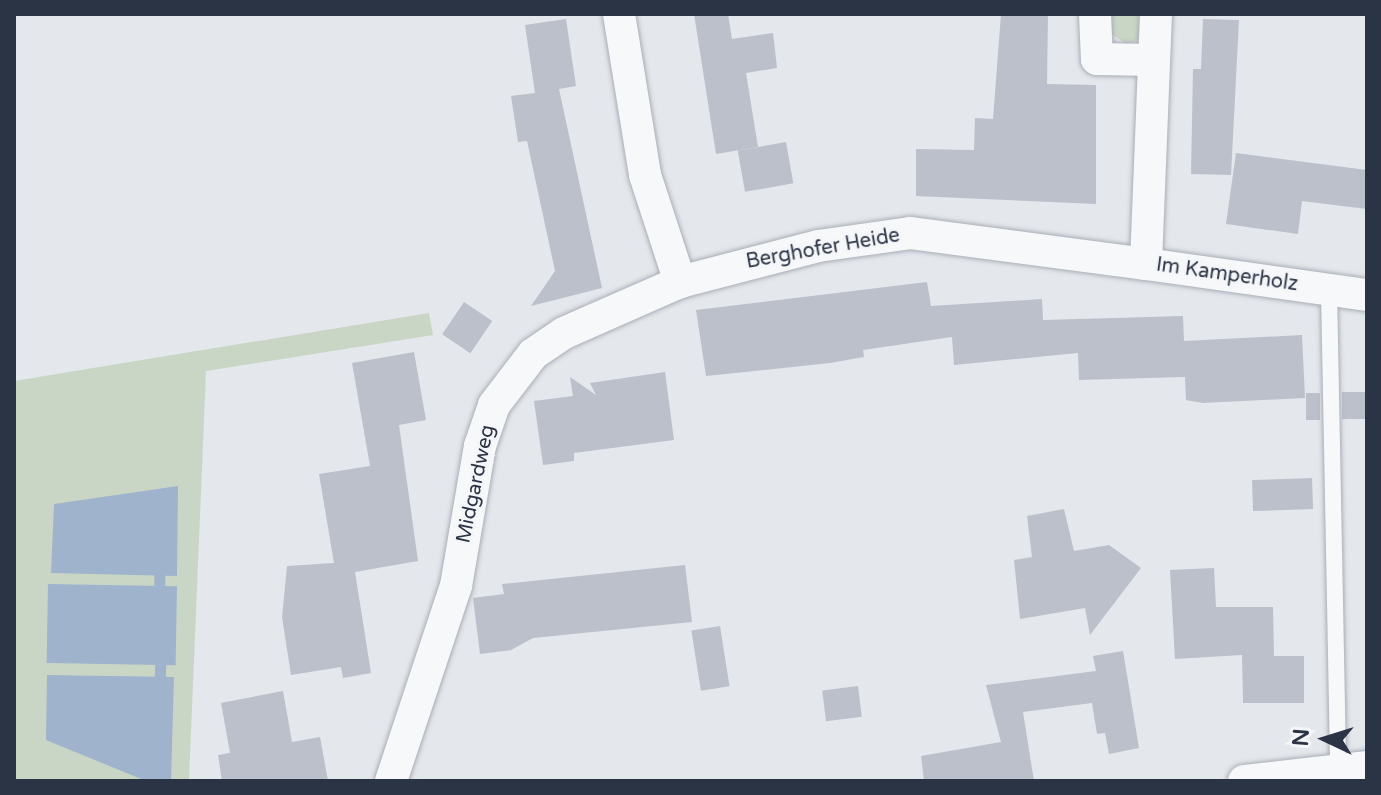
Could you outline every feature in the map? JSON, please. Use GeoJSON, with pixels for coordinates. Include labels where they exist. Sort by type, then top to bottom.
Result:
{"type":"FeatureCollection","features":[{"type":"Feature","properties":{"kind":"street"},"geometry":{"type":"LineString","coordinates":[[619,14],[645,175],[680,282]]}},
{"type":"Feature","properties":{"kind":"street"},"geometry":{"type":"LineString","coordinates":[[1095,14],[1097,59],[1153,60]]}},
{"type":"Feature","properties":{"kind":"street","name":"Im Kamperholz"},"geometry":{"type":"LineString","coordinates":[[1156,14],[1146,264],[1367,295]]}},
{"type":"Feature","properties":{"kind":"street","name":"Berghofer Heide"},"geometry":{"type":"LineString","coordinates":[[680,282],[770,255],[910,233],[1146,264]]}},
{"type":"Feature","properties":{"kind":"street","name":"Midgardweg"},"geometry":{"type":"LineString","coordinates":[[391,781],[456,586],[480,446],[500,394],[533,354],[564,333],[680,282]]}},
{"type":"Feature","properties":{"kind":"street"},"geometry":{"type":"LineString","coordinates":[[1244,781],[1352,768]]}},
{"type":"Feature","properties":{"kind":"lane"},"geometry":{"type":"LineString","coordinates":[[1329,290],[1352,768]]}},
{"type":"Feature","properties":{"kind":"green space"},"geometry":{"type":"Polygon","coordinates":[[[1103,14],[1146,14],[1139,40],[1127,44],[1111,34],[1103,14]]]}},
{"type":"Feature","properties":{"kind":"green space"},"geometry":{"type":"Polygon","coordinates":[[[429,313],[433,335],[206,371],[189,781],[14,781],[14,381],[429,313]]]}},
{"type":"Feature","properties":{"kind":"water"},"geometry":{"type":"Polygon","coordinates":[[[178,486],[177,576],[51,573],[54,504],[178,486]]]}},
{"type":"Feature","properties":{"kind":"water"},"geometry":{"type":"Polygon","coordinates":[[[48,584],[177,586],[176,665],[47,663],[48,584]]]}},
{"type":"Feature","properties":{"kind":"water"},"geometry":{"type":"Polygon","coordinates":[[[47,675],[174,677],[171,781],[146,781],[46,740],[47,675]]]}},
{"type":"Feature","properties":{"kind":"building"},"geometry":{"type":"Polygon","coordinates":[[[694,14],[728,14],[732,39],[773,33],[777,68],[746,73],[758,147],[716,154],[694,14]]]}},
{"type":"Feature","properties":{"kind":"building"},"geometry":{"type":"Polygon","coordinates":[[[1001,14],[1048,14],[1047,84],[1096,85],[1096,204],[916,196],[916,149],[974,150],[975,118],[993,119],[1001,14]]]}},
{"type":"Feature","properties":{"kind":"building"},"geometry":{"type":"Polygon","coordinates":[[[566,19],[576,86],[559,89],[602,288],[531,306],[555,271],[527,141],[518,142],[511,96],[535,93],[525,25],[566,19]]]}},
{"type":"Feature","properties":{"kind":"building"},"geometry":{"type":"Polygon","coordinates":[[[1203,19],[1239,20],[1231,175],[1191,174],[1193,69],[1201,69],[1203,19]]]}},
{"type":"Feature","properties":{"kind":"building"},"geometry":{"type":"Polygon","coordinates":[[[786,142],[793,183],[745,192],[738,151],[786,142]]]}},
{"type":"Feature","properties":{"kind":"building"},"geometry":{"type":"Polygon","coordinates":[[[1236,153],[1367,170],[1367,209],[1302,201],[1298,234],[1226,224],[1236,153]]]}},
{"type":"Feature","properties":{"kind":"building"},"geometry":{"type":"Polygon","coordinates":[[[927,282],[931,306],[1042,299],[1043,320],[1183,316],[1184,341],[1302,335],[1305,398],[1203,403],[1186,400],[1185,377],[1079,380],[1078,353],[954,365],[952,337],[863,350],[864,357],[830,363],[706,376],[696,310],[927,282]]]}},
{"type":"Feature","properties":{"kind":"building"},"geometry":{"type":"Polygon","coordinates":[[[464,302],[492,321],[470,353],[442,334],[464,302]]]}},
{"type":"Feature","properties":{"kind":"building"},"geometry":{"type":"Polygon","coordinates":[[[414,352],[426,420],[399,425],[418,561],[355,572],[371,673],[343,678],[341,667],[291,675],[282,617],[287,566],[334,563],[319,474],[370,466],[352,363],[414,352]]]}},
{"type":"Feature","properties":{"kind":"building"},"geometry":{"type":"Polygon","coordinates":[[[665,372],[674,440],[574,453],[574,461],[543,465],[534,401],[573,396],[570,377],[596,395],[590,383],[665,372]]]}},
{"type":"Feature","properties":{"kind":"building"},"geometry":{"type":"Polygon","coordinates":[[[1342,392],[1367,392],[1367,419],[1342,419],[1342,392]]]}},
{"type":"Feature","properties":{"kind":"building"},"geometry":{"type":"Polygon","coordinates":[[[1306,393],[1320,393],[1320,420],[1306,420],[1306,393]]]}},
{"type":"Feature","properties":{"kind":"building"},"geometry":{"type":"Polygon","coordinates":[[[1312,478],[1313,509],[1253,511],[1252,480],[1312,478]]]}},
{"type":"Feature","properties":{"kind":"building"},"geometry":{"type":"Polygon","coordinates":[[[1064,509],[1074,551],[1109,545],[1141,568],[1090,635],[1085,608],[1020,619],[1014,560],[1032,557],[1027,516],[1064,509]]]}},
{"type":"Feature","properties":{"kind":"building"},"geometry":{"type":"Polygon","coordinates":[[[685,565],[692,622],[533,638],[511,650],[480,654],[473,598],[504,594],[502,584],[685,565]]]}},
{"type":"Feature","properties":{"kind":"building"},"geometry":{"type":"Polygon","coordinates":[[[1214,568],[1216,607],[1273,607],[1274,656],[1304,656],[1304,703],[1243,703],[1242,655],[1175,659],[1170,570],[1214,568]]]}},
{"type":"Feature","properties":{"kind":"building"},"geometry":{"type":"Polygon","coordinates":[[[720,626],[730,686],[701,691],[691,631],[720,626]]]}},
{"type":"Feature","properties":{"kind":"building"},"geometry":{"type":"Polygon","coordinates":[[[1123,651],[1139,748],[1109,754],[1105,733],[1097,734],[1092,703],[1023,712],[1034,781],[924,781],[921,756],[1001,742],[986,685],[1096,671],[1093,656],[1123,651]]]}},
{"type":"Feature","properties":{"kind":"building"},"geometry":{"type":"Polygon","coordinates":[[[858,686],[862,717],[826,721],[822,690],[858,686]]]}},
{"type":"Feature","properties":{"kind":"building"},"geometry":{"type":"Polygon","coordinates":[[[283,691],[292,742],[320,737],[328,781],[222,781],[218,755],[230,753],[221,703],[283,691]]]}},
{"type":"Feature","properties":{"kind":"waterway"},"geometry":{"type":"LineString","coordinates":[[159,600],[160,561]]}},
{"type":"Feature","properties":{"kind":"waterway"},"geometry":{"type":"LineString","coordinates":[[159,692],[161,649]]}}]}
